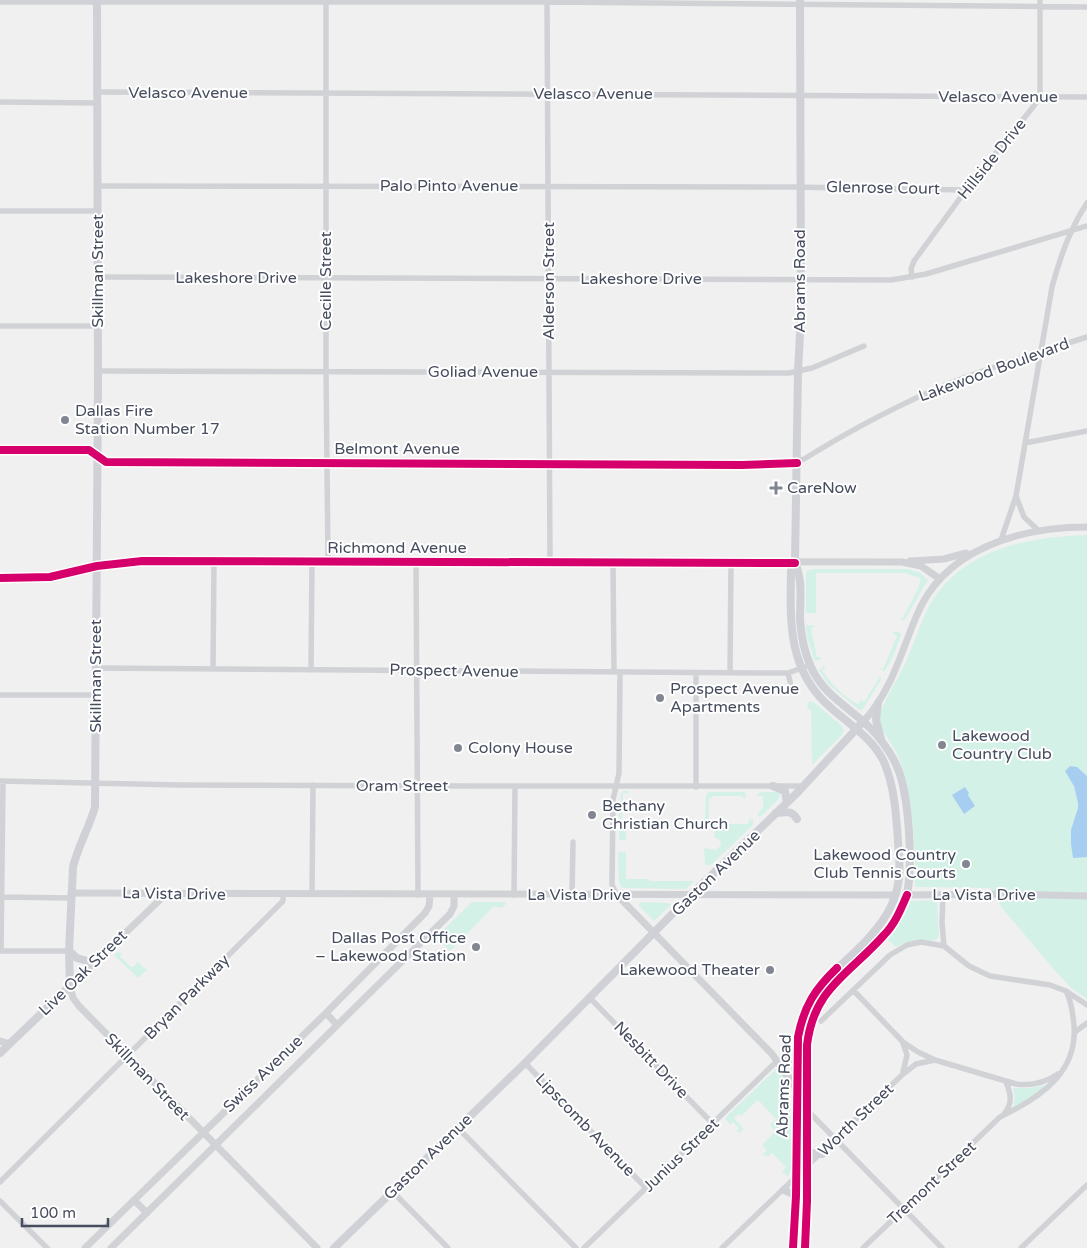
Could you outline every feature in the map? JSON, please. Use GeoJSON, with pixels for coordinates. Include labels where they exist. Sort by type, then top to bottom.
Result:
{"type":"FeatureCollection","features":[{"type":"Feature","properties":{"kind":"main road","name":"Skillman Street"},"geometry":{"type":"LineString","coordinates":[[70,986],[69,951],[72,873],[76,855],[90,824],[95,807],[96,782],[97,1]]}},
{"type":"Feature","properties":{"kind":"main road","name":"Abrams Road"},"geometry":{"type":"LineString","coordinates":[[793,1248],[796,1196],[796,1059],[803,1014],[819,986],[880,926],[896,895],[900,866],[890,779],[883,761],[871,742],[819,697],[801,668],[792,633],[791,572],[795,563],[801,280],[800,2]]}},
{"type":"Feature","properties":{"kind":"main road","name":"Abrams Road"},"geometry":{"type":"LineString","coordinates":[[795,563],[800,573],[802,638],[810,665],[824,688],[863,722],[892,756],[898,770],[906,808],[910,855],[907,895],[897,917],[885,935],[836,981],[824,996],[815,1012],[807,1040],[807,1201],[805,1248]]}},
{"type":"Feature","properties":{"kind":"main road"},"geometry":{"type":"LineString","coordinates":[[878,702],[876,720],[881,741]]}},
{"type":"Feature","properties":{"kind":"main road","name":"Gaston Avenue"},"geometry":{"type":"LineString","coordinates":[[334,1248],[804,786],[863,722]]}},
{"type":"Feature","properties":{"kind":"main road"},"geometry":{"type":"LineString","coordinates":[[773,786],[785,791],[787,802]]}},
{"type":"Feature","properties":{"kind":"main road"},"geometry":{"type":"LineString","coordinates":[[894,810],[906,808]]}},
{"type":"Feature","properties":{"kind":"main road"},"geometry":{"type":"LineString","coordinates":[[776,813],[789,812],[797,819]]}},
{"type":"Feature","properties":{"kind":"main road"},"geometry":{"type":"LineString","coordinates":[[69,951],[78,958],[94,963]]}},
{"type":"Feature","properties":{"kind":"main road","name":"Live Oak Street"},"geometry":{"type":"LineString","coordinates":[[0,1053],[70,986]]}},
{"type":"Feature","properties":{"kind":"main road"},"geometry":{"type":"LineString","coordinates":[[807,1040],[804,1032],[808,1017],[819,994],[819,986]]}},
{"type":"Feature","properties":{"kind":"main road"},"geometry":{"type":"LineString","coordinates":[[777,1061],[796,1088]]}},
{"type":"Feature","properties":{"kind":"main road"},"geometry":{"type":"LineString","coordinates":[[796,1143],[807,1152],[822,1154]]}},
{"type":"Feature","properties":{"kind":"main road"},"geometry":{"type":"LineString","coordinates":[[784,1190],[807,1201]]}},
{"type":"Feature","properties":{"kind":"street"},"geometry":{"type":"LineString","coordinates":[[0,2],[209,0],[1040,3],[1087,7]]}},
{"type":"Feature","properties":{"kind":"street","name":"Cecille Street"},"geometry":{"type":"LineString","coordinates":[[326,1],[328,561]]}},
{"type":"Feature","properties":{"kind":"street","name":"Alderson Street"},"geometry":{"type":"LineString","coordinates":[[547,1],[550,562]]}},
{"type":"Feature","properties":{"kind":"street"},"geometry":{"type":"LineString","coordinates":[[1040,3],[1040,97]]}},
{"type":"Feature","properties":{"kind":"street","name":"Velasco Avenue"},"geometry":{"type":"LineString","coordinates":[[98,92],[1087,97]]}},
{"type":"Feature","properties":{"kind":"street","name":"Hillside Drive"},"geometry":{"type":"LineString","coordinates":[[912,277],[911,269],[914,260],[966,190],[1040,97]]}},
{"type":"Feature","properties":{"kind":"street"},"geometry":{"type":"LineString","coordinates":[[0,102],[98,103]]}},
{"type":"Feature","properties":{"kind":"street","name":"Palo Pinto Avenue"},"geometry":{"type":"LineString","coordinates":[[98,186],[800,187]]}},
{"type":"Feature","properties":{"kind":"street","name":"Glenrose Court"},"geometry":{"type":"LineString","coordinates":[[800,187],[966,190]]}},
{"type":"Feature","properties":{"kind":"street"},"geometry":{"type":"LineString","coordinates":[[1001,540],[1016,496],[1054,280],[1071,230],[1087,203]]}},
{"type":"Feature","properties":{"kind":"street"},"geometry":{"type":"LineString","coordinates":[[0,211],[98,211]]}},
{"type":"Feature","properties":{"kind":"street","name":"Lakeshore Drive"},"geometry":{"type":"LineString","coordinates":[[98,277],[864,281],[912,277],[1087,226]]}},
{"type":"Feature","properties":{"kind":"street"},"geometry":{"type":"LineString","coordinates":[[0,326],[98,326]]}},
{"type":"Feature","properties":{"kind":"street","name":"Lakewood Boulevard"},"geometry":{"type":"LineString","coordinates":[[797,463],[890,411],[952,383],[1087,337]]}},
{"type":"Feature","properties":{"kind":"street","name":"Goliad Avenue"},"geometry":{"type":"LineString","coordinates":[[98,371],[789,373],[812,368],[864,346]]}},
{"type":"Feature","properties":{"kind":"street"},"geometry":{"type":"LineString","coordinates":[[1025,443],[1087,431]]}},
{"type":"Feature","properties":{"kind":"street","name":"Belmont Avenue"},"geometry":{"type":"LineString","coordinates":[[0,450],[89,450],[106,462],[742,465],[797,463]]}},
{"type":"Feature","properties":{"kind":"street"},"geometry":{"type":"LineString","coordinates":[[1016,496],[1024,517],[1039,531]]}},
{"type":"Feature","properties":{"kind":"street","name":"Gaston Avenue"},"geometry":{"type":"LineString","coordinates":[[863,722],[878,702],[892,677],[904,651],[916,615],[928,593],[954,564],[976,551],[1001,540],[1039,531],[1087,527]]}},
{"type":"Feature","properties":{"kind":"street"},"geometry":{"type":"LineString","coordinates":[[902,562],[952,557],[976,551]]}},
{"type":"Feature","properties":{"kind":"street","name":"Richmond Avenue"},"geometry":{"type":"LineString","coordinates":[[0,578],[50,576],[97,566],[142,561],[328,561],[902,562],[921,566],[940,579]]}},
{"type":"Feature","properties":{"kind":"street"},"geometry":{"type":"LineString","coordinates":[[214,561],[214,669]]}},
{"type":"Feature","properties":{"kind":"street"},"geometry":{"type":"LineString","coordinates":[[311,670],[312,561]]}},
{"type":"Feature","properties":{"kind":"street"},"geometry":{"type":"LineString","coordinates":[[416,562],[418,895]]}},
{"type":"Feature","properties":{"kind":"street"},"geometry":{"type":"LineString","coordinates":[[613,562],[619,772],[613,800],[612,885],[617,895],[777,1061],[806,1059]]}},
{"type":"Feature","properties":{"kind":"street"},"geometry":{"type":"LineString","coordinates":[[730,673],[731,562]]}},
{"type":"Feature","properties":{"kind":"street","name":"Prospect Avenue"},"geometry":{"type":"LineString","coordinates":[[96,668],[788,673],[810,665]]}},
{"type":"Feature","properties":{"kind":"street"},"geometry":{"type":"LineString","coordinates":[[696,673],[696,787]]}},
{"type":"Feature","properties":{"kind":"street"},"geometry":{"type":"LineString","coordinates":[[788,673],[791,686]]}},
{"type":"Feature","properties":{"kind":"street"},"geometry":{"type":"LineString","coordinates":[[0,695],[96,695]]}},
{"type":"Feature","properties":{"kind":"street"},"geometry":{"type":"LineString","coordinates":[[1,781],[1,951],[69,951]]}},
{"type":"Feature","properties":{"kind":"street","name":"Oram Street"},"geometry":{"type":"LineString","coordinates":[[1,781],[180,785],[804,786]]}},
{"type":"Feature","properties":{"kind":"street"},"geometry":{"type":"LineString","coordinates":[[312,894],[313,785]]}},
{"type":"Feature","properties":{"kind":"street"},"geometry":{"type":"LineString","coordinates":[[514,895],[515,786]]}},
{"type":"Feature","properties":{"kind":"street"},"geometry":{"type":"LineString","coordinates":[[572,895],[573,842]]}},
{"type":"Feature","properties":{"kind":"street"},"geometry":{"type":"LineString","coordinates":[[141,893],[148,900],[145,914]]}},
{"type":"Feature","properties":{"kind":"street","name":"La Vista Drive"},"geometry":{"type":"LineString","coordinates":[[2,897],[141,893],[418,895],[943,894],[1087,896]]}},
{"type":"Feature","properties":{"kind":"street","name":"Live Oak Street"},"geometry":{"type":"LineString","coordinates":[[70,986],[168,893]]}},
{"type":"Feature","properties":{"kind":"street","name":"Bryan Parkway"},"geometry":{"type":"LineString","coordinates":[[0,1182],[283,901],[283,894]]}},
{"type":"Feature","properties":{"kind":"street"},"geometry":{"type":"LineString","coordinates":[[943,894],[942,923],[944,946]]}},
{"type":"Feature","properties":{"kind":"street","name":"Swiss Avenue"},"geometry":{"type":"LineString","coordinates":[[85,1248],[326,1013],[425,913],[429,906],[430,895]]}},
{"type":"Feature","properties":{"kind":"street","name":"Swiss Avenue"},"geometry":{"type":"LineString","coordinates":[[112,1248],[450,914],[454,906],[454,895]]}},
{"type":"Feature","properties":{"kind":"street"},"geometry":{"type":"LineString","coordinates":[[821,1021],[890,955],[900,948],[921,942],[944,946],[969,966],[990,976],[1042,984],[1066,991],[1087,1005]]}},
{"type":"Feature","properties":{"kind":"street","name":"Skillman Street"},"geometry":{"type":"LineString","coordinates":[[70,986],[78,1006],[317,1248]]}},
{"type":"Feature","properties":{"kind":"street"},"geometry":{"type":"LineString","coordinates":[[854,991],[903,1042],[935,1060],[1006,1082],[1025,1085],[1051,1079],[1062,1071]]}},
{"type":"Feature","properties":{"kind":"street","name":"Tremont Street"},"geometry":{"type":"LineString","coordinates":[[1000,1117],[1039,1095],[1054,1082],[1070,1056],[1075,1032],[1070,1001],[1066,991]]}},
{"type":"Feature","properties":{"kind":"street","name":"Nesbitt Drive"},"geometry":{"type":"LineString","coordinates":[[589,997],[712,1124]]}},
{"type":"Feature","properties":{"kind":"street"},"geometry":{"type":"LineString","coordinates":[[326,1013],[337,1025]]}},
{"type":"Feature","properties":{"kind":"street"},"geometry":{"type":"LineString","coordinates":[[1075,1032],[1087,1023]]}},
{"type":"Feature","properties":{"kind":"street"},"geometry":{"type":"LineString","coordinates":[[0,1041],[10,1044]]}},
{"type":"Feature","properties":{"kind":"street","name":"Worth Street"},"geometry":{"type":"LineString","coordinates":[[903,1042],[907,1056],[903,1074]]}},
{"type":"Feature","properties":{"kind":"street","name":"Worth Street"},"geometry":{"type":"LineString","coordinates":[[722,1248],[822,1154],[903,1074],[916,1064],[935,1060]]}},
{"type":"Feature","properties":{"kind":"street","name":"Junius Street"},"geometry":{"type":"LineString","coordinates":[[587,1247],[777,1061]]}},
{"type":"Feature","properties":{"kind":"street","name":"Lipscomb Avenue"},"geometry":{"type":"LineString","coordinates":[[524,1063],[646,1188]]}},
{"type":"Feature","properties":{"kind":"street","name":"Tremont Street"},"geometry":{"type":"LineString","coordinates":[[863,1248],[1000,1117],[1010,1104],[1010,1091],[1006,1082]]}},
{"type":"Feature","properties":{"kind":"street"},"geometry":{"type":"LineString","coordinates":[[807,1110],[942,1248]]}},
{"type":"Feature","properties":{"kind":"street"},"geometry":{"type":"LineString","coordinates":[[458,1128],[576,1248]]}},
{"type":"Feature","properties":{"kind":"street"},"geometry":{"type":"LineString","coordinates":[[1021,1248],[1087,1185]]}},
{"type":"Feature","properties":{"kind":"street"},"geometry":{"type":"LineString","coordinates":[[392,1191],[448,1248]]}},
{"type":"Feature","properties":{"kind":"street"},"geometry":{"type":"LineString","coordinates":[[134,1200],[147,1212]]}},
{"type":"Feature","properties":{"kind":"street"},"geometry":{"type":"LineString","coordinates":[[0,1201],[47,1248]]}},
{"type":"Feature","properties":{"kind":"green space"},"geometry":{"type":"Polygon","coordinates":[[[1087,535],[1087,999],[1070,987],[1051,966],[1002,908],[990,888],[916,887],[914,880],[913,834],[906,782],[900,760],[881,728],[879,720],[883,707],[910,652],[929,606],[943,587],[959,571],[977,559],[1019,543],[1064,536],[1087,535]]]}},
{"type":"Feature","properties":{"kind":"green space"},"geometry":{"type":"Polygon","coordinates":[[[812,569],[909,569],[920,573],[928,580],[904,621],[898,618],[903,618],[917,592],[920,578],[905,573],[816,573],[816,613],[806,613],[806,574],[807,571],[812,569]]]}},
{"type":"Feature","properties":{"kind":"green space"},"geometry":{"type":"Polygon","coordinates":[[[806,625],[816,626],[811,628],[817,657],[822,657],[821,659],[815,661],[807,637],[806,625]]]}},
{"type":"Feature","properties":{"kind":"green space"},"geometry":{"type":"Polygon","coordinates":[[[895,631],[901,635],[893,657],[884,672],[879,667],[883,669],[897,636],[893,634],[895,631]]]}},
{"type":"Feature","properties":{"kind":"green space"},"geometry":{"type":"Polygon","coordinates":[[[824,666],[826,667],[822,670],[833,685],[847,698],[858,704],[861,700],[864,702],[879,678],[876,676],[882,678],[863,709],[859,710],[828,684],[819,670],[824,666]]]}},
{"type":"Feature","properties":{"kind":"green space"},"geometry":{"type":"Polygon","coordinates":[[[810,701],[815,703],[842,726],[844,730],[842,735],[812,765],[811,710],[807,711],[810,701]]]}},
{"type":"Feature","properties":{"kind":"green space"},"geometry":{"type":"Polygon","coordinates":[[[623,791],[628,791],[629,793],[623,793],[621,829],[626,830],[626,840],[619,840],[619,808],[623,791]]]}},
{"type":"Feature","properties":{"kind":"green space"},"geometry":{"type":"Polygon","coordinates":[[[709,792],[745,792],[746,797],[744,799],[742,796],[713,796],[709,798],[709,823],[705,820],[701,824],[700,822],[705,817],[706,795],[709,792]]]}},
{"type":"Feature","properties":{"kind":"green space"},"geometry":{"type":"Polygon","coordinates":[[[760,792],[777,792],[781,794],[776,802],[760,817],[757,815],[763,807],[763,796],[757,796],[760,792]]]}},
{"type":"Feature","properties":{"kind":"green space"},"geometry":{"type":"Polygon","coordinates":[[[749,819],[753,820],[753,825],[711,865],[705,865],[704,848],[716,850],[721,845],[720,840],[714,837],[715,828],[712,828],[712,824],[748,824],[749,819]]]}},
{"type":"Feature","properties":{"kind":"green space"},"geometry":{"type":"Polygon","coordinates":[[[618,852],[626,852],[626,879],[694,881],[686,889],[622,888],[619,882],[618,852]]]}},
{"type":"Feature","properties":{"kind":"green space"},"geometry":{"type":"Polygon","coordinates":[[[937,900],[939,936],[937,939],[906,943],[896,947],[886,938],[900,923],[910,901],[937,900]]]}},
{"type":"Feature","properties":{"kind":"green space"},"geometry":{"type":"Polygon","coordinates":[[[472,902],[505,902],[506,904],[502,908],[494,906],[450,951],[436,937],[472,902]]]}},
{"type":"Feature","properties":{"kind":"green space"},"geometry":{"type":"Polygon","coordinates":[[[641,902],[668,903],[671,905],[654,921],[639,906],[641,902]]]}},
{"type":"Feature","properties":{"kind":"green space"},"geometry":{"type":"Polygon","coordinates":[[[118,952],[122,954],[120,956],[131,967],[138,962],[147,970],[138,978],[114,955],[118,952]]]}},
{"type":"Feature","properties":{"kind":"green space"},"geometry":{"type":"Polygon","coordinates":[[[776,1069],[780,1070],[790,1085],[791,1169],[788,1177],[782,1172],[786,1167],[772,1153],[767,1157],[763,1154],[767,1150],[762,1145],[776,1131],[770,1125],[776,1119],[758,1100],[741,1116],[739,1114],[734,1118],[744,1129],[739,1133],[737,1131],[739,1128],[733,1122],[730,1125],[725,1118],[776,1069]]]}},
{"type":"Feature","properties":{"kind":"green space"},"geometry":{"type":"Polygon","coordinates":[[[1046,1085],[1035,1095],[1013,1108],[1015,1097],[1013,1088],[1031,1088],[1046,1085]]]}},
{"type":"Feature","properties":{"kind":"water"},"geometry":{"type":"Polygon","coordinates":[[[1070,766],[1077,767],[1087,776],[1087,857],[1073,858],[1071,830],[1078,803],[1074,786],[1065,771],[1070,766]]]}},
{"type":"Feature","properties":{"kind":"water"},"geometry":{"type":"Polygon","coordinates":[[[965,787],[975,806],[964,814],[952,795],[965,787]]]}},
{"type":"Feature","properties":{"kind":"cycle path"},"geometry":{"type":"LineString","coordinates":[[0,450],[89,450],[106,462],[742,465],[797,463]]}},
{"type":"Feature","properties":{"kind":"cycle path"},"geometry":{"type":"LineString","coordinates":[[0,578],[50,577],[97,566],[142,561],[795,563]]}},
{"type":"Feature","properties":{"kind":"cycle path"},"geometry":{"type":"LineString","coordinates":[[805,1248],[807,1201],[807,1045],[811,1025],[825,995],[888,931],[907,895]]}},
{"type":"Feature","properties":{"kind":"cycle path"},"geometry":{"type":"LineString","coordinates":[[793,1248],[796,1196],[798,1037],[807,1007],[822,983],[837,968]]}},
{"type":"Feature","properties":{"kind":"place","name":"Dallas Fire Station Number 17"},"geometry":{"type":"Point","coordinates":[65,420]}},
{"type":"Feature","properties":{"kind":"place","name":"CareNow"},"geometry":{"type":"Point","coordinates":[776,488]}},
{"type":"Feature","properties":{"kind":"place","name":"Prospect Avenue Apartments"},"geometry":{"type":"Point","coordinates":[660,698]}},
{"type":"Feature","properties":{"kind":"place","name":"Lakewood Country Club"},"geometry":{"type":"Point","coordinates":[942,745]}},
{"type":"Feature","properties":{"kind":"place","name":"Colony House"},"geometry":{"type":"Point","coordinates":[458,748]}},
{"type":"Feature","properties":{"kind":"place","name":"Bethany Christian Church"},"geometry":{"type":"Point","coordinates":[592,815]}},
{"type":"Feature","properties":{"kind":"place","name":"Lakewood Country Club Tennis Courts"},"geometry":{"type":"Point","coordinates":[966,864]}},
{"type":"Feature","properties":{"kind":"place","name":"Dallas Post Office – Lakewood Station"},"geometry":{"type":"Point","coordinates":[476,947]}},
{"type":"Feature","properties":{"kind":"place","name":"Lakewood Theater"},"geometry":{"type":"Point","coordinates":[770,970]}}]}
